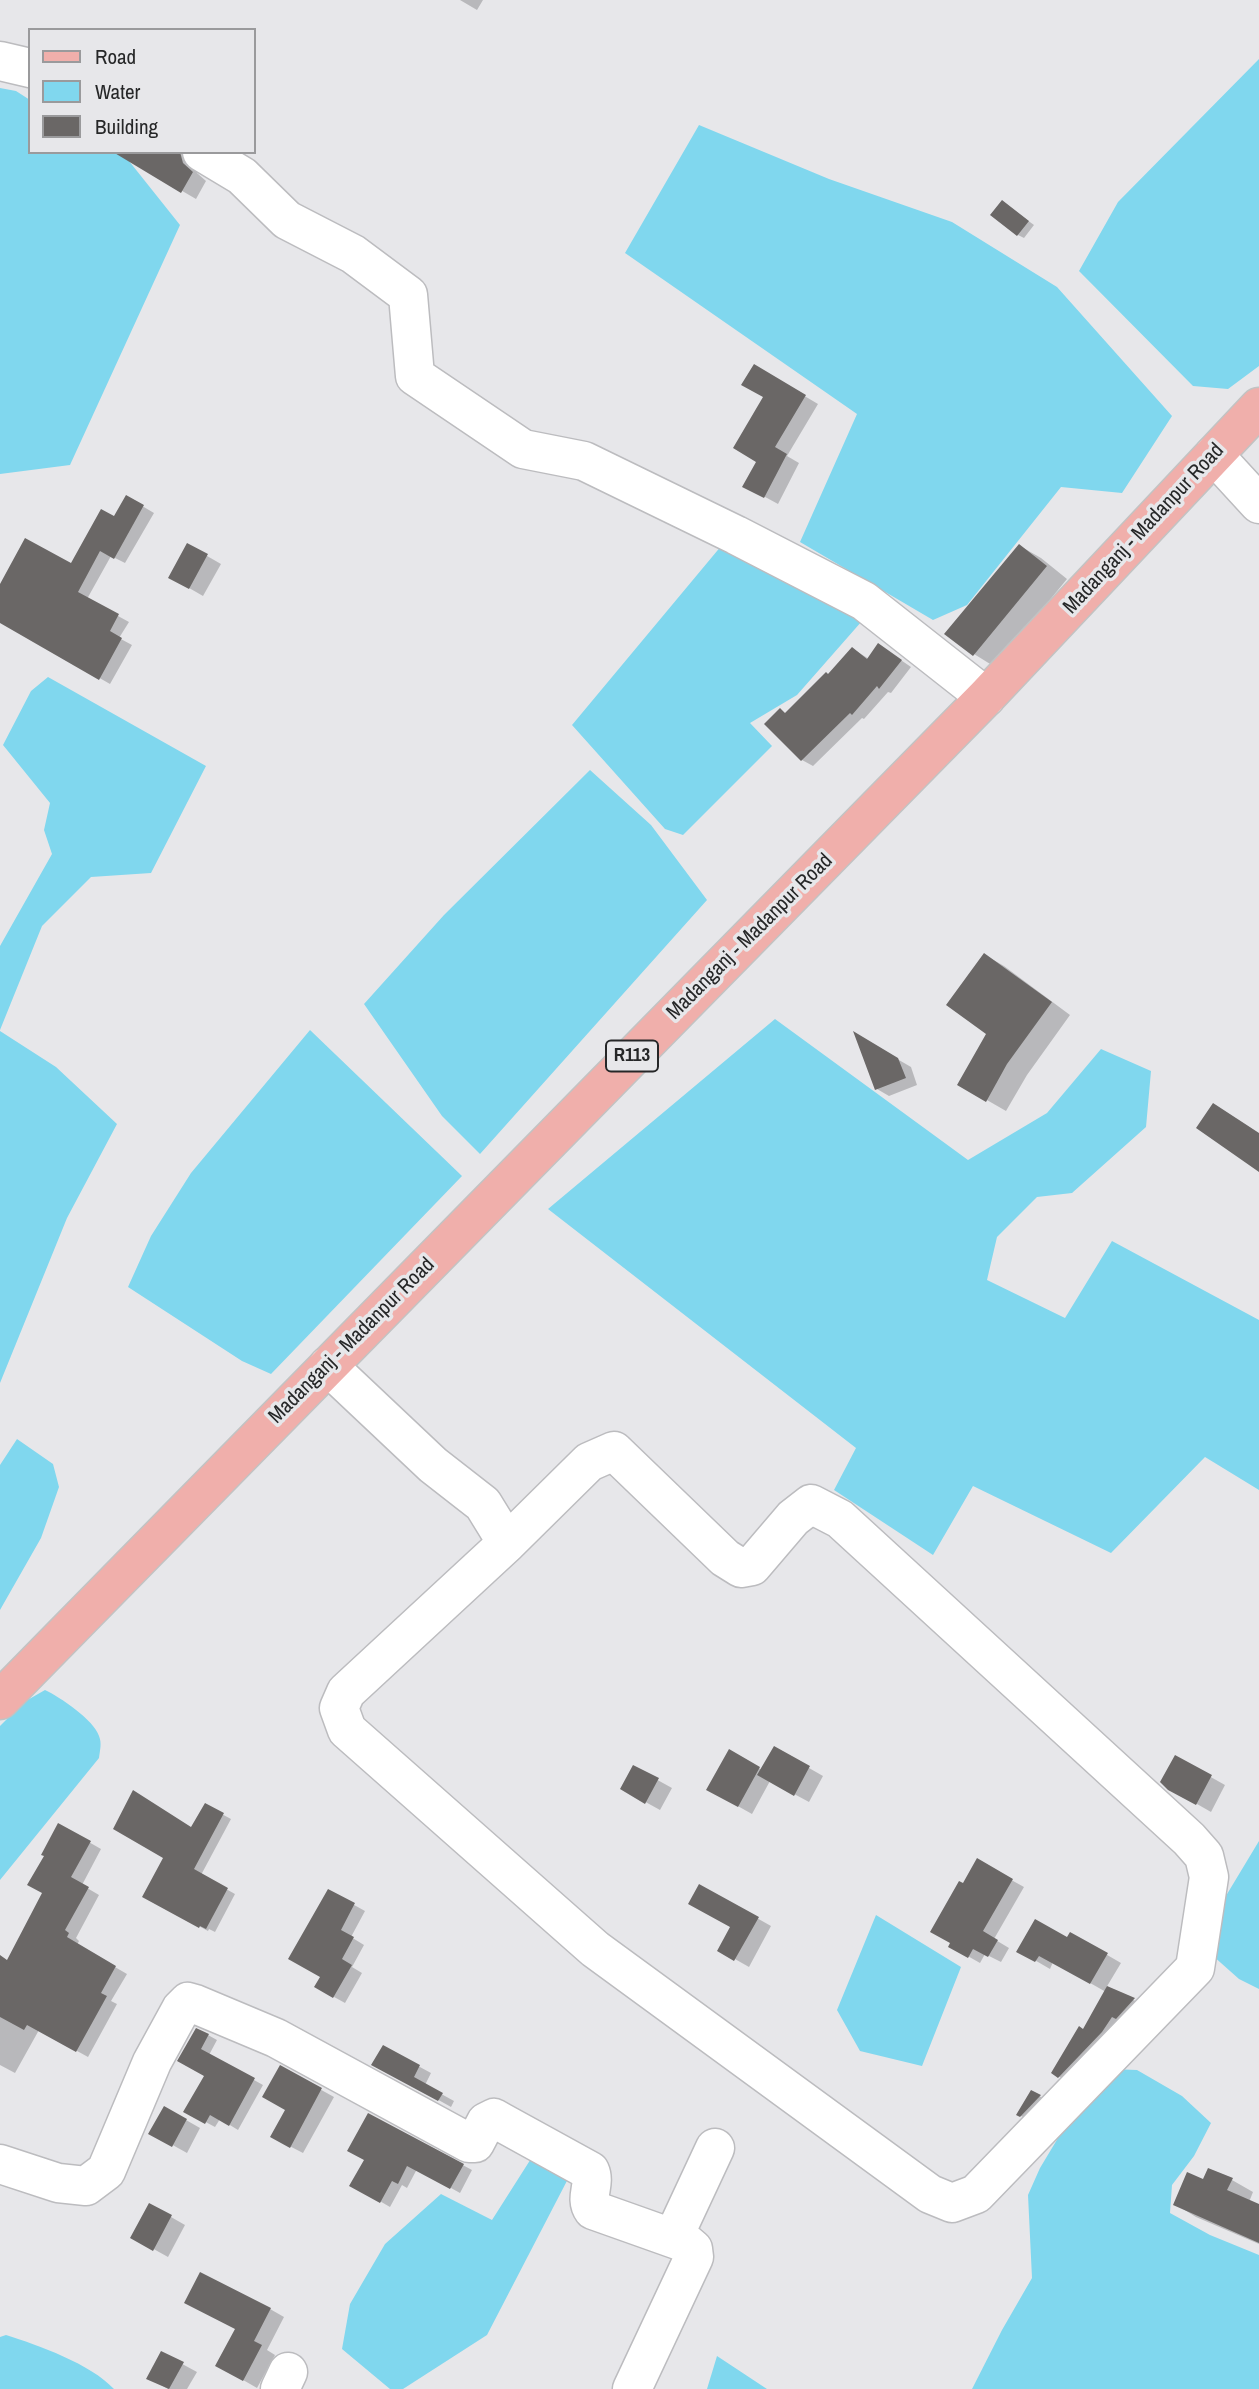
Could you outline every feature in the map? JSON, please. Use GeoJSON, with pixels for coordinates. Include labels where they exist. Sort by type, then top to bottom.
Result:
{"type":"FeatureCollection","features":[{"type":"Feature","properties":{"kind":"main road","name":"Madanganj - Madanpur Road"},"geometry":{"type":"LineString","coordinates":[[0,1700],[986,697],[1259,407]]}},
{"type":"Feature","properties":{"kind":"street"},"geometry":{"type":"LineString","coordinates":[[0,61],[28,68]]}},
{"type":"Feature","properties":{"kind":"street"},"geometry":{"type":"LineString","coordinates":[[205,154],[242,176],[287,220],[353,254],[408,295],[415,376],[523,449],[584,461],[864,601],[986,697]]}},
{"type":"Feature","properties":{"kind":"street"},"geometry":{"type":"LineString","coordinates":[[1214,454],[1259,504]]}},
{"type":"Feature","properties":{"kind":"street"},"geometry":{"type":"LineString","coordinates":[[328,1366],[433,1465],[482,1504],[507,1543]]}},
{"type":"Feature","properties":{"kind":"street"},"geometry":{"type":"LineString","coordinates":[[614,1451],[725,1558],[741,1568],[752,1566],[793,1518],[811,1504],[840,1520],[1189,1839],[1204,1856],[1209,1877],[1195,1968],[975,2194],[952,2203],[930,2194],[594,1950],[347,1730],[339,1708],[346,1692],[507,1543],[589,1462],[614,1451]]}},
{"type":"Feature","properties":{"kind":"street"},"geometry":{"type":"LineString","coordinates":[[0,2164],[58,2183],[86,2186],[106,2171],[152,2062],[181,2009],[188,2002],[276,2038],[469,2143],[475,2143],[486,2122],[494,2118],[590,2171],[593,2178],[589,2201],[593,2210],[686,2243],[693,2249],[694,2257],[632,2389]]}},
{"type":"Feature","properties":{"kind":"street"},"geometry":{"type":"LineString","coordinates":[[673,2238],[715,2148]]}},
{"type":"Feature","properties":{"kind":"water"},"geometry":{"type":"Polygon","coordinates":[[[1259,59],[1259,366],[1228,389],[1193,386],[1079,271],[1118,202],[1259,59]]]}},
{"type":"Feature","properties":{"kind":"water"},"geometry":{"type":"Polygon","coordinates":[[[0,88],[16,91],[28,99],[28,154],[118,154],[129,161],[180,225],[70,465],[0,474],[0,88]]]}},
{"type":"Feature","properties":{"kind":"water"},"geometry":{"type":"Polygon","coordinates":[[[699,125],[829,179],[952,222],[1057,287],[1172,416],[1122,493],[1061,487],[967,605],[933,620],[800,542],[857,414],[625,253],[699,125]]]}},
{"type":"Feature","properties":{"kind":"water"},"geometry":{"type":"Polygon","coordinates":[[[727,539],[862,621],[797,695],[750,723],[772,746],[683,835],[665,829],[572,725],[727,539]]]}},
{"type":"Feature","properties":{"kind":"water"},"geometry":{"type":"Polygon","coordinates":[[[48,677],[206,766],[151,873],[91,877],[42,926],[0,1030],[0,946],[52,854],[44,830],[50,803],[3,745],[31,691],[48,677]]]}},
{"type":"Feature","properties":{"kind":"water"},"geometry":{"type":"Polygon","coordinates":[[[590,770],[651,825],[707,900],[480,1154],[442,1116],[364,1004],[444,915],[590,770]]]}},
{"type":"Feature","properties":{"kind":"water"},"geometry":{"type":"Polygon","coordinates":[[[775,1019],[968,1160],[1047,1113],[1101,1049],[1151,1071],[1146,1127],[1072,1193],[1037,1197],[997,1237],[987,1280],[1065,1318],[1112,1241],[1259,1320],[1259,1490],[1205,1457],[1111,1553],[973,1486],[933,1555],[834,1490],[856,1448],[548,1209],[775,1019]]]}},
{"type":"Feature","properties":{"kind":"water"},"geometry":{"type":"Polygon","coordinates":[[[310,1030],[462,1176],[271,1374],[242,1361],[128,1287],[151,1236],[191,1173],[310,1030]]]}},
{"type":"Feature","properties":{"kind":"water"},"geometry":{"type":"Polygon","coordinates":[[[0,1031],[56,1067],[117,1124],[67,1218],[0,1383],[0,1031]]]}},
{"type":"Feature","properties":{"kind":"water"},"geometry":{"type":"Polygon","coordinates":[[[17,1439],[53,1464],[59,1487],[41,1538],[0,1610],[0,1465],[17,1439]]]}},
{"type":"Feature","properties":{"kind":"water"},"geometry":{"type":"Polygon","coordinates":[[[45,1690],[91,1723],[99,1736],[99,1758],[0,1880],[0,1726],[24,1702],[45,1690]]]}},
{"type":"Feature","properties":{"kind":"water"},"geometry":{"type":"Polygon","coordinates":[[[1259,1841],[1259,1989],[1239,1979],[1203,1947],[1212,1919],[1259,1841]]]}},
{"type":"Feature","properties":{"kind":"water"},"geometry":{"type":"Polygon","coordinates":[[[876,1915],[961,1967],[922,2066],[860,2051],[837,2010],[876,1915]]]}},
{"type":"Feature","properties":{"kind":"water"},"geometry":{"type":"Polygon","coordinates":[[[1110,2069],[1137,2070],[1182,2096],[1211,2123],[1194,2156],[1172,2185],[1170,2213],[1210,2235],[1259,2255],[1259,2389],[972,2389],[1032,2278],[1028,2195],[1058,2138],[1110,2069]]]}},
{"type":"Feature","properties":{"kind":"water"},"geometry":{"type":"Polygon","coordinates":[[[534,2154],[570,2175],[487,2335],[403,2389],[390,2389],[342,2349],[350,2304],[385,2244],[441,2194],[492,2220],[534,2154]]]}},
{"type":"Feature","properties":{"kind":"water"},"geometry":{"type":"Polygon","coordinates":[[[6,2335],[48,2350],[92,2371],[114,2389],[0,2389],[0,2337],[6,2335]]]}},
{"type":"Feature","properties":{"kind":"water"},"geometry":{"type":"Polygon","coordinates":[[[717,2356],[767,2389],[707,2389],[717,2356]]]}},
{"type":"Feature","properties":{"kind":"building"},"geometry":{"type":"Polygon","coordinates":[[[116,154],[181,154],[183,163],[193,172],[181,193],[116,154]]]}},
{"type":"Feature","properties":{"kind":"building"},"geometry":{"type":"Polygon","coordinates":[[[1002,200],[1029,221],[1017,236],[990,215],[1002,200]]]}},
{"type":"Feature","properties":{"kind":"building"},"geometry":{"type":"Polygon","coordinates":[[[754,364],[806,395],[775,447],[787,454],[764,498],[742,487],[756,462],[733,448],[763,397],[741,385],[754,364]]]}},
{"type":"Feature","properties":{"kind":"building"},"geometry":{"type":"Polygon","coordinates":[[[126,495],[144,505],[114,559],[100,551],[78,592],[119,614],[110,631],[122,638],[99,680],[0,623],[0,584],[25,538],[71,563],[101,509],[114,516],[126,495]]]}},
{"type":"Feature","properties":{"kind":"building"},"geometry":{"type":"Polygon","coordinates":[[[187,543],[208,554],[189,589],[168,578],[187,543]]]}},
{"type":"Feature","properties":{"kind":"building"},"geometry":{"type":"Polygon","coordinates":[[[1019,544],[1047,566],[973,656],[944,634],[1019,544]]]}},
{"type":"Feature","properties":{"kind":"building"},"geometry":{"type":"Polygon","coordinates":[[[878,643],[902,660],[879,689],[877,686],[852,715],[850,713],[801,761],[764,724],[780,708],[785,713],[826,672],[828,674],[852,647],[867,659],[878,643]]]}},
{"type":"Feature","properties":{"kind":"building"},"geometry":{"type":"Polygon","coordinates":[[[984,953],[1052,1002],[1007,1064],[986,1102],[957,1085],[986,1034],[946,1005],[984,953]]]}},
{"type":"Feature","properties":{"kind":"building"},"geometry":{"type":"Polygon","coordinates":[[[853,1031],[898,1058],[906,1078],[875,1090],[853,1031]]]}},
{"type":"Feature","properties":{"kind":"building"},"geometry":{"type":"Polygon","coordinates":[[[1213,1103],[1259,1133],[1259,1172],[1196,1128],[1213,1103]]]}},
{"type":"Feature","properties":{"kind":"building"},"geometry":{"type":"Polygon","coordinates":[[[774,1746],[810,1766],[794,1796],[757,1775],[774,1746]]]}},
{"type":"Feature","properties":{"kind":"building"},"geometry":{"type":"Polygon","coordinates":[[[729,1749],[760,1767],[738,1807],[706,1790],[729,1749]]]}},
{"type":"Feature","properties":{"kind":"building"},"geometry":{"type":"Polygon","coordinates":[[[1175,1755],[1212,1775],[1196,1805],[1168,1790],[1160,1782],[1175,1755]]]}},
{"type":"Feature","properties":{"kind":"building"},"geometry":{"type":"Polygon","coordinates":[[[633,1765],[659,1778],[645,1804],[620,1789],[633,1765]]]}},
{"type":"Feature","properties":{"kind":"building"},"geometry":{"type":"Polygon","coordinates":[[[133,1790],[191,1827],[205,1803],[224,1813],[194,1869],[228,1888],[206,1929],[200,1926],[199,1928],[142,1897],[163,1858],[113,1829],[133,1790]]]}},
{"type":"Feature","properties":{"kind":"building"},"geometry":{"type":"Polygon","coordinates":[[[58,1823],[91,1841],[71,1877],[89,1887],[65,1930],[69,1933],[67,1937],[116,1966],[101,1993],[107,1996],[76,2052],[27,2025],[24,2030],[0,2017],[0,1955],[7,1960],[42,1893],[27,1885],[44,1856],[41,1855],[58,1823]]]}},
{"type":"Feature","properties":{"kind":"building"},"geometry":{"type":"Polygon","coordinates":[[[977,1858],[1013,1879],[983,1931],[998,1940],[988,1957],[973,1949],[968,1958],[948,1947],[950,1943],[930,1932],[959,1881],[963,1883],[977,1858]]]}},
{"type":"Feature","properties":{"kind":"building"},"geometry":{"type":"Polygon","coordinates":[[[699,1884],[759,1917],[734,1961],[717,1951],[730,1927],[688,1904],[699,1884]]]}},
{"type":"Feature","properties":{"kind":"building"},"geometry":{"type":"Polygon","coordinates":[[[328,1889],[355,1903],[341,1930],[354,1937],[342,1959],[352,1965],[333,1998],[314,1987],[320,1977],[288,1959],[328,1889]]]}},
{"type":"Feature","properties":{"kind":"building"},"geometry":{"type":"Polygon","coordinates":[[[1035,1919],[1067,1937],[1070,1932],[1108,1953],[1090,1984],[1039,1956],[1035,1962],[1016,1952],[1035,1919]]]}},
{"type":"Feature","properties":{"kind":"building"},"geometry":{"type":"Polygon","coordinates":[[[1107,1986],[1135,1998],[1116,2019],[1112,2017],[1102,2032],[1058,2078],[1051,2073],[1079,2026],[1083,2029],[1107,1986]]]}},
{"type":"Feature","properties":{"kind":"building"},"geometry":{"type":"Polygon","coordinates":[[[196,2028],[209,2034],[201,2049],[255,2078],[229,2126],[210,2115],[205,2124],[183,2112],[204,2076],[177,2061],[196,2028]]]}},
{"type":"Feature","properties":{"kind":"building"},"geometry":{"type":"Polygon","coordinates":[[[383,2045],[420,2065],[414,2077],[443,2093],[438,2101],[371,2065],[383,2045]]]}},
{"type":"Feature","properties":{"kind":"building"},"geometry":{"type":"Polygon","coordinates":[[[280,2065],[322,2088],[290,2148],[270,2137],[285,2110],[262,2097],[280,2065]]]}},
{"type":"Feature","properties":{"kind":"building"},"geometry":{"type":"Polygon","coordinates":[[[1031,2090],[1041,2095],[1020,2117],[1016,2115],[1031,2090]]]}},
{"type":"Feature","properties":{"kind":"building"},"geometry":{"type":"Polygon","coordinates":[[[164,2106],[187,2119],[172,2147],[148,2134],[164,2106]]]}},
{"type":"Feature","properties":{"kind":"building"},"geometry":{"type":"Polygon","coordinates":[[[368,2113],[464,2164],[450,2189],[407,2166],[398,2184],[392,2181],[380,2203],[349,2186],[364,2160],[347,2151],[368,2113]]]}},
{"type":"Feature","properties":{"kind":"building"},"geometry":{"type":"Polygon","coordinates":[[[1208,2168],[1233,2178],[1227,2190],[1259,2204],[1259,2243],[1173,2205],[1187,2172],[1203,2179],[1208,2168]]]}},
{"type":"Feature","properties":{"kind":"building"},"geometry":{"type":"Polygon","coordinates":[[[149,2203],[172,2215],[153,2251],[130,2238],[149,2203]]]}},
{"type":"Feature","properties":{"kind":"building"},"geometry":{"type":"Polygon","coordinates":[[[200,2272],[271,2308],[254,2341],[262,2345],[243,2381],[215,2366],[235,2329],[184,2303],[200,2272]]]}},
{"type":"Feature","properties":{"kind":"building"},"geometry":{"type":"Polygon","coordinates":[[[161,2351],[184,2362],[169,2389],[146,2379],[161,2351]]]}}]}
